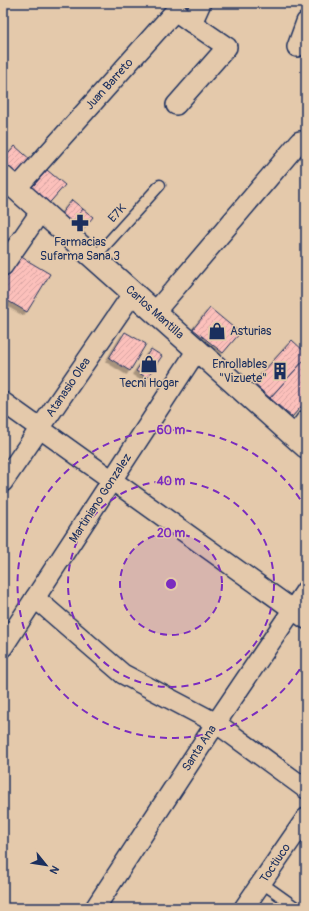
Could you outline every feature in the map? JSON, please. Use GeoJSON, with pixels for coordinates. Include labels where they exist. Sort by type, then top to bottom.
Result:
{"type":"FeatureCollection","features":[{"type":"Feature","properties":{"kind":"street"},"geometry":{"type":"LineString","coordinates":[[176,105],[227,47],[192,22],[201,3]]}},
{"type":"Feature","properties":{"kind":"street","name":"Juan Barreto"},"geometry":{"type":"LineString","coordinates":[[9,183],[175,11],[192,22]]}},
{"type":"Feature","properties":{"kind":"street"},"geometry":{"type":"LineString","coordinates":[[297,47],[306,22]]}},
{"type":"Feature","properties":{"kind":"street"},"geometry":{"type":"LineString","coordinates":[[155,312],[300,141]]}},
{"type":"Feature","properties":{"kind":"street","name":"Carlos Mantilla"},"geometry":{"type":"LineString","coordinates":[[9,183],[197,350],[302,434]]}},
{"type":"Feature","properties":{"kind":"street"},"geometry":{"type":"LineString","coordinates":[[3,266],[41,211]]}},
{"type":"Feature","properties":{"kind":"street","name":"Atanasio Olea"},"geometry":{"type":"LineString","coordinates":[[3,482],[133,293]]}},
{"type":"Feature","properties":{"kind":"street","name":"Martiniano Gonzalez"},"geometry":{"type":"LineString","coordinates":[[3,647],[197,350]]}},
{"type":"Feature","properties":{"kind":"street"},"geometry":{"type":"LineString","coordinates":[[3,402],[306,619]]}},
{"type":"Feature","properties":{"kind":"street","name":"Santa Ana"},"geometry":{"type":"LineString","coordinates":[[95,908],[216,723],[306,590]]}},
{"type":"Feature","properties":{"kind":"street"},"geometry":{"type":"LineString","coordinates":[[35,598],[123,674],[216,723],[306,789]]}},
{"type":"Feature","properties":{"kind":"street","name":"Toctiuco"},"geometry":{"type":"LineString","coordinates":[[244,908],[306,818]]}},
{"type":"Feature","properties":{"kind":"lane","name":"E7K"},"geometry":{"type":"LineString","coordinates":[[94,258],[160,185]]}},
{"type":"Feature","properties":{"kind":"lane"},"geometry":{"type":"LineString","coordinates":[[262,882],[297,908]]}},
{"type":"Feature","properties":{"kind":"building"},"geometry":{"type":"Polygon","coordinates":[[[15,146],[32,161],[12,183],[3,175],[3,160],[15,146]]]}},
{"type":"Feature","properties":{"kind":"building"},"geometry":{"type":"Polygon","coordinates":[[[47,170],[65,185],[45,208],[27,193],[47,170]]]}},
{"type":"Feature","properties":{"kind":"building"},"geometry":{"type":"Polygon","coordinates":[[[72,200],[83,209],[67,229],[56,220],[72,200]]]}},
{"type":"Feature","properties":{"kind":"building","name":"Farmacias Sufarma Sana 3"},"geometry":{"type":"Polygon","coordinates":[[[83,209],[93,217],[77,237],[67,229],[83,209]]]}},
{"type":"Feature","properties":{"kind":"building"},"geometry":{"type":"Polygon","coordinates":[[[18,255],[50,274],[27,312],[3,298],[3,280],[18,255]]]}},
{"type":"Feature","properties":{"kind":"building","name":"Asturias"},"geometry":{"type":"Polygon","coordinates":[[[210,308],[240,333],[223,353],[193,329],[210,308]]]}},
{"type":"Feature","properties":{"kind":"building"},"geometry":{"type":"Polygon","coordinates":[[[125,332],[146,344],[130,371],[109,358],[125,332]]]}},
{"type":"Feature","properties":{"kind":"building","name":"Enrollables \"Vizuete\""},"geometry":{"type":"Polygon","coordinates":[[[292,340],[306,353],[306,358],[270,398],[253,383],[292,340]]]}},
{"type":"Feature","properties":{"kind":"building","name":"Tecni Hogar"},"geometry":{"type":"Polygon","coordinates":[[[151,349],[162,356],[147,378],[136,371],[151,349]]]}},
{"type":"Feature","properties":{"kind":"building"},"geometry":{"type":"Polygon","coordinates":[[[306,358],[306,401],[292,417],[270,398],[306,358]]]}},
{"type":"Feature","properties":{"kind":"place","name":"Farmacias Sufarma Sana 3"},"geometry":{"type":"Point","coordinates":[80,223]}},
{"type":"Feature","properties":{"kind":"place","name":"Asturias"},"geometry":{"type":"Point","coordinates":[217,331]}},
{"type":"Feature","properties":{"kind":"place","name":"Tecni Hogar"},"geometry":{"type":"Point","coordinates":[149,364]}},
{"type":"Feature","properties":{"kind":"place","name":"Enrollables \"Vizuete\""},"geometry":{"type":"Point","coordinates":[280,371]}}]}
